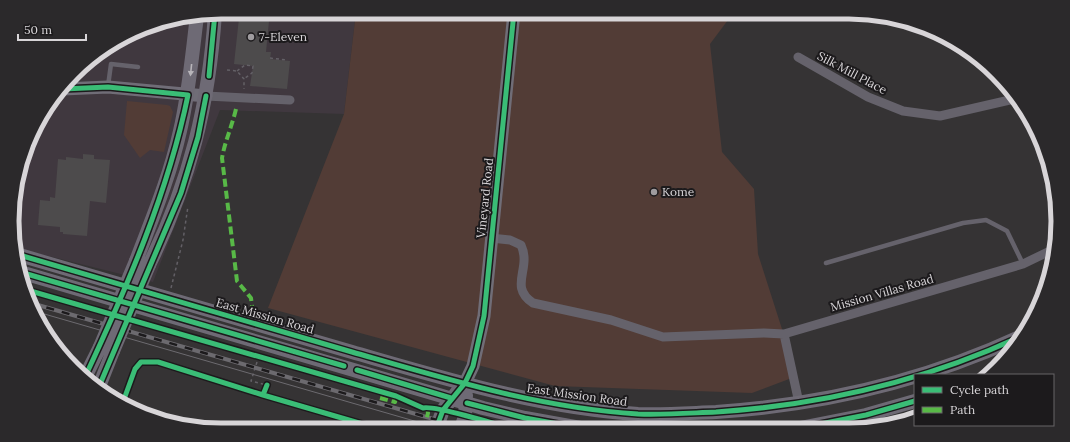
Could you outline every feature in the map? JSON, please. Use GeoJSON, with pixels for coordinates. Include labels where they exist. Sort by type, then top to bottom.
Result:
{"type":"FeatureCollection","features":[{"type":"Feature","properties":{"kind":"main road"},"geometry":{"type":"LineString","coordinates":[[142,263],[174,211],[187,174],[198,137],[206,96],[212,54],[215,19]]}},
{"type":"Feature","properties":{"kind":"main road","name":"Vineyard Road"},"geometry":{"type":"LineString","coordinates":[[465,383],[473,366],[484,316],[513,19]]}},
{"type":"Feature","properties":{"kind":"main road"},"geometry":{"type":"LineString","coordinates":[[99,382],[106,349],[142,263],[172,161],[188,95],[196,21]]}},
{"type":"Feature","properties":{"kind":"main road"},"geometry":{"type":"LineString","coordinates":[[68,89],[108,87],[206,96]]}},
{"type":"Feature","properties":{"kind":"main road","name":"East Mission Road"},"geometry":{"type":"LineString","coordinates":[[22,256],[465,383],[537,401],[576,407],[636,414],[667,415],[746,410],[799,403],[857,392],[914,375]]}},
{"type":"Feature","properties":{"kind":"main road"},"geometry":{"type":"LineString","coordinates":[[26,274],[467,403],[525,418],[553,423]]}},
{"type":"Feature","properties":{"kind":"main road","name":"East Mission Road"},"geometry":{"type":"LineString","coordinates":[[917,374],[954,363],[1012,340]]}},
{"type":"Feature","properties":{"kind":"main road"},"geometry":{"type":"LineString","coordinates":[[89,373],[106,349]]}},
{"type":"Feature","properties":{"kind":"main road"},"geometry":{"type":"LineString","coordinates":[[438,423],[443,410],[451,398],[465,383]]}},
{"type":"Feature","properties":{"kind":"main road"},"geometry":{"type":"LineString","coordinates":[[462,423],[467,403],[465,383]]}},
{"type":"Feature","properties":{"kind":"main road"},"geometry":{"type":"LineString","coordinates":[[825,423],[866,415],[914,401]]}},
{"type":"Feature","properties":{"kind":"street","name":"Silk Mill Place"},"geometry":{"type":"LineString","coordinates":[[798,58],[868,97],[903,111],[940,116],[1010,100]]}},
{"type":"Feature","properties":{"kind":"street"},"geometry":{"type":"LineString","coordinates":[[206,96],[290,100]]}},
{"type":"Feature","properties":{"kind":"street","name":"Mission Villas Road"},"geometry":{"type":"LineString","coordinates":[[491,238],[510,240],[521,245],[525,255],[520,287],[524,297],[532,303],[611,320],[663,337],[764,333],[784,334],[1048,256]]}},
{"type":"Feature","properties":{"kind":"street"},"geometry":{"type":"LineString","coordinates":[[784,334],[799,403]]}},
{"type":"Feature","properties":{"kind":"lane"},"geometry":{"type":"LineString","coordinates":[[108,87],[111,64],[138,67]]}},
{"type":"Feature","properties":{"kind":"lane"},"geometry":{"type":"LineString","coordinates":[[826,263],[963,223],[986,220],[1007,231],[1023,264]]}},
{"type":"Feature","properties":{"kind":"path"},"geometry":{"type":"LineString","coordinates":[[270,58],[286,60]]}},
{"type":"Feature","properties":{"kind":"path"},"geometry":{"type":"LineString","coordinates":[[227,70],[238,71],[245,65],[252,66],[252,73],[244,79]]}},
{"type":"Feature","properties":{"kind":"path"},"geometry":{"type":"LineString","coordinates":[[238,71],[244,79],[244,90]]}},
{"type":"Feature","properties":{"kind":"path"},"geometry":{"type":"LineString","coordinates":[[170,290],[183,240],[188,204],[185,202]]}},
{"type":"Feature","properties":{"kind":"path"},"geometry":{"type":"LineString","coordinates":[[253,355],[261,357]]}},
{"type":"Feature","properties":{"kind":"path"},"geometry":{"type":"LineString","coordinates":[[257,362],[251,381],[266,388]]}},
{"type":"Feature","properties":{"kind":"shaded area"},"geometry":{"type":"Polygon","coordinates":[[[208,19],[355,19],[344,114],[220,110],[153,282],[21,249],[19,234],[19,208],[26,169],[34,144],[46,120],[61,98],[78,78],[109,53],[144,34],[169,26],[208,19]]]}},
{"type":"Feature","properties":{"kind":"shaded area"},"geometry":{"type":"Polygon","coordinates":[[[355,19],[729,19],[710,44],[722,152],[754,189],[758,254],[797,376],[752,393],[555,386],[268,308],[344,114],[355,19]]]}},
{"type":"Feature","properties":{"kind":"shaded area"},"geometry":{"type":"Polygon","coordinates":[[[127,101],[170,106],[173,112],[164,152],[150,150],[140,158],[124,135],[127,101]]]}},
{"type":"Feature","properties":{"kind":"building"},"geometry":{"type":"Polygon","coordinates":[[[239,19],[269,21],[266,52],[271,52],[270,59],[290,61],[287,89],[250,86],[253,66],[234,64],[239,19]]]}},
{"type":"Feature","properties":{"kind":"building"},"geometry":{"type":"Polygon","coordinates":[[[83,154],[94,155],[94,159],[110,160],[106,203],[90,201],[87,236],[63,234],[63,232],[60,232],[60,227],[38,225],[40,200],[50,201],[50,197],[55,198],[58,159],[66,160],[66,157],[83,159],[83,154]]]}},
{"type":"Feature","properties":{"kind":"tram line"},"geometry":{"type":"LineString","coordinates":[[42,313],[421,423]]}},
{"type":"Feature","properties":{"kind":"railway"},"geometry":{"type":"LineString","coordinates":[[37,305],[447,423]]}},
{"type":"Feature","properties":{"kind":"marked path"},"geometry":{"type":"LineString","coordinates":[[236,109],[222,158],[237,281],[251,298],[253,314]]}},
{"type":"Feature","properties":{"kind":"marked path"},"geometry":{"type":"LineString","coordinates":[[380,398],[395,402],[396,397]]}},
{"type":"Feature","properties":{"kind":"marked path"},"geometry":{"type":"LineString","coordinates":[[426,423],[428,413],[427,407]]}},
{"type":"Feature","properties":{"kind":"cycle path"},"geometry":{"type":"LineString","coordinates":[[209,76],[214,19]]}},
{"type":"Feature","properties":{"kind":"cycle path"},"geometry":{"type":"LineString","coordinates":[[438,423],[443,410],[465,383],[473,366],[484,316],[513,19]]}},
{"type":"Feature","properties":{"kind":"cycle path"},"geometry":{"type":"LineString","coordinates":[[68,89],[108,87],[188,95],[180,132],[158,204],[131,274],[87,372]]}},
{"type":"Feature","properties":{"kind":"cycle path"},"geometry":{"type":"LineString","coordinates":[[101,383],[181,193],[198,137],[206,96]]}},
{"type":"Feature","properties":{"kind":"cycle path"},"geometry":{"type":"LineString","coordinates":[[22,256],[458,382],[529,399],[601,411],[638,414],[667,414],[756,409],[874,388],[914,376]]}},
{"type":"Feature","properties":{"kind":"cycle path"},"geometry":{"type":"LineString","coordinates":[[26,274],[344,366]]}},
{"type":"Feature","properties":{"kind":"cycle path"},"geometry":{"type":"LineString","coordinates":[[32,291],[396,396],[423,408],[439,409],[491,423]]}},
{"type":"Feature","properties":{"kind":"cycle path"},"geometry":{"type":"LineString","coordinates":[[922,374],[988,351],[1012,341]]}},
{"type":"Feature","properties":{"kind":"cycle path"},"geometry":{"type":"LineString","coordinates":[[124,398],[135,369],[141,362],[158,362],[263,395]]}},
{"type":"Feature","properties":{"kind":"cycle path"},"geometry":{"type":"LineString","coordinates":[[357,370],[451,398]]}},
{"type":"Feature","properties":{"kind":"cycle path"},"geometry":{"type":"LineString","coordinates":[[267,385],[263,395],[359,423]]}},
{"type":"Feature","properties":{"kind":"cycle path"},"geometry":{"type":"LineString","coordinates":[[825,423],[866,415],[914,401]]}},
{"type":"Feature","properties":{"kind":"cycle path"},"geometry":{"type":"LineString","coordinates":[[467,403],[525,418],[553,423]]}},
{"type":"Feature","properties":{"kind":"place","name":"7-Eleven"},"geometry":{"type":"Point","coordinates":[251,37]}},
{"type":"Feature","properties":{"kind":"place","name":"Kome"},"geometry":{"type":"Point","coordinates":[654,192]}}]}
